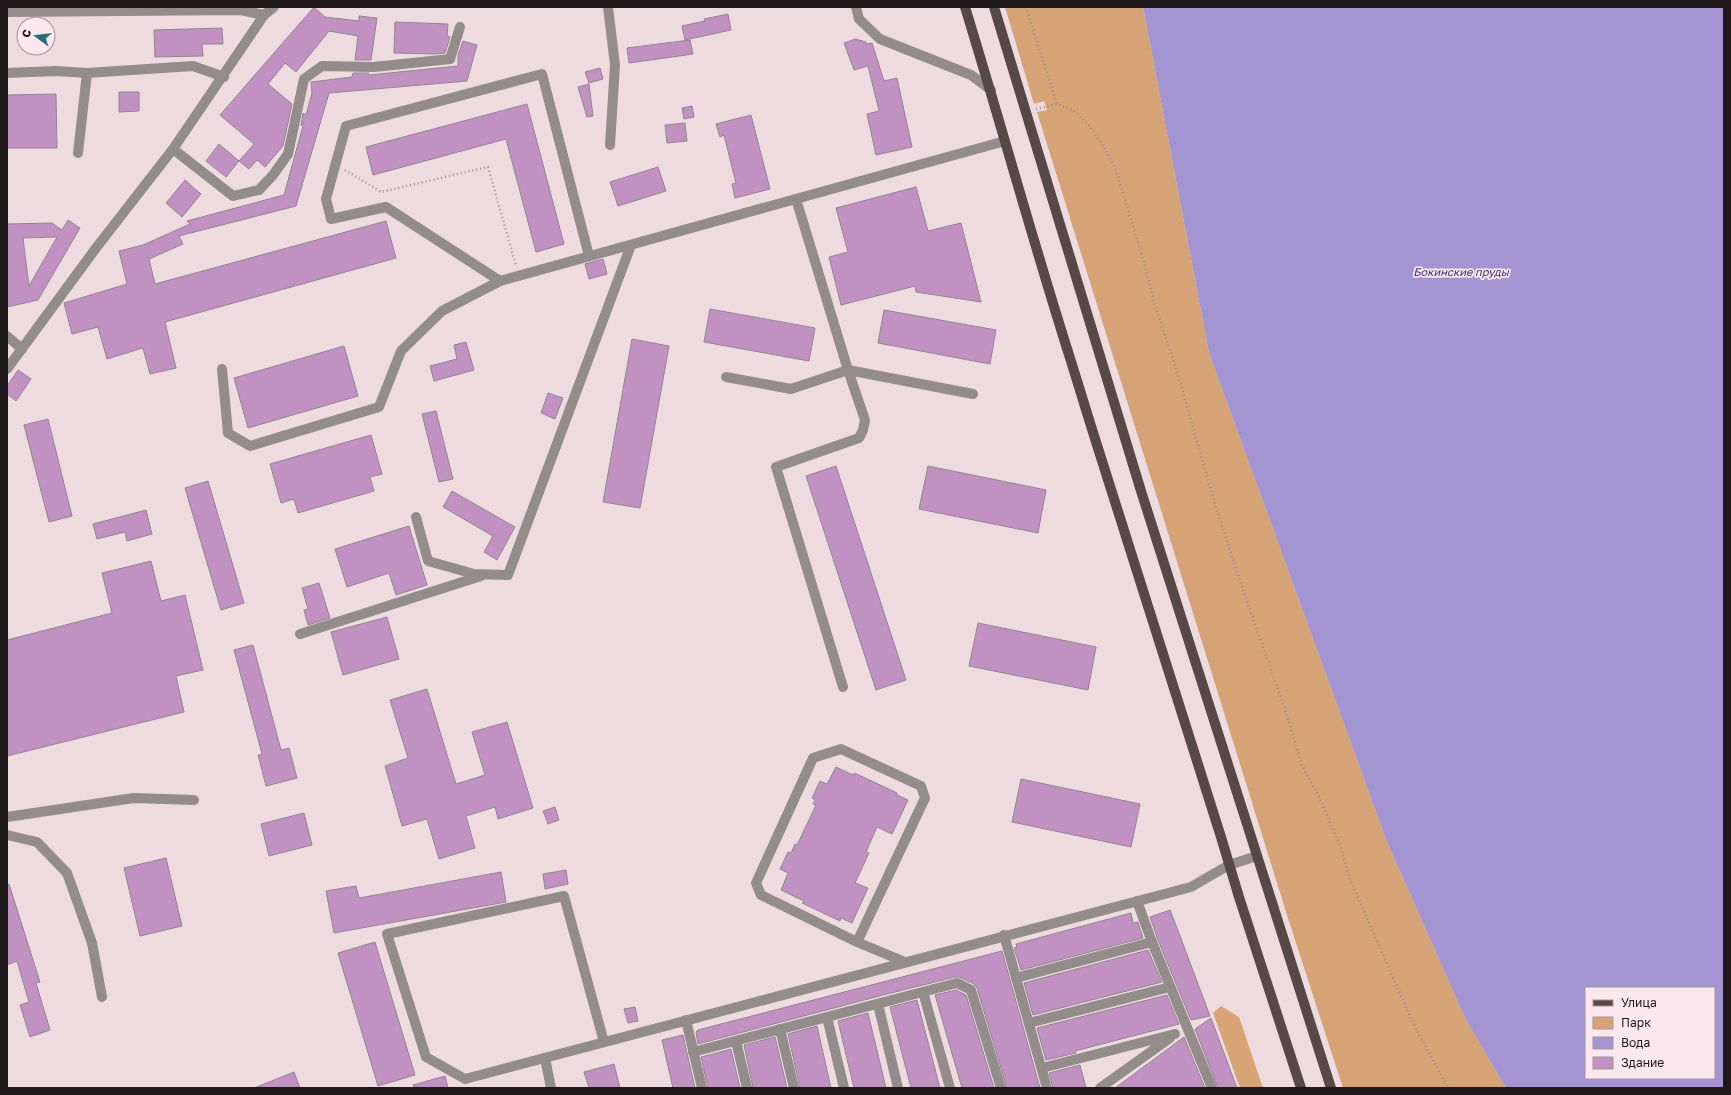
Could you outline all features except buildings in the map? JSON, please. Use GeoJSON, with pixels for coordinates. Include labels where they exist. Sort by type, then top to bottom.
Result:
{"type":"FeatureCollection","features":[{"type":"Feature","properties":{"kind":"main road"},"geometry":{"type":"LineString","coordinates":[[965,7],[1070,359],[1229,865],[1301,1088]]}},
{"type":"Feature","properties":{"kind":"main road"},"geometry":{"type":"LineString","coordinates":[[994,7],[1142,491],[1331,1088]]}},
{"type":"Feature","properties":{"kind":"lane"},"geometry":{"type":"LineString","coordinates":[[7,370],[96,248],[173,149],[224,77],[264,15],[274,7]]}},
{"type":"Feature","properties":{"kind":"lane"},"geometry":{"type":"LineString","coordinates":[[608,7],[615,65],[610,145]]}},
{"type":"Feature","properties":{"kind":"lane"},"geometry":{"type":"LineString","coordinates":[[856,7],[859,19],[880,39],[971,75],[991,90]]}},
{"type":"Feature","properties":{"kind":"lane"},"geometry":{"type":"LineString","coordinates":[[7,12],[64,9],[240,10],[264,15]]}},
{"type":"Feature","properties":{"kind":"lane"},"geometry":{"type":"LineString","coordinates":[[173,149],[233,196],[259,190],[288,154],[304,79],[322,66],[374,67],[450,59],[460,26]]}},
{"type":"Feature","properties":{"kind":"lane"},"geometry":{"type":"LineString","coordinates":[[7,73],[56,71],[87,73],[193,66],[224,77]]}},
{"type":"Feature","properties":{"kind":"lane"},"geometry":{"type":"LineString","coordinates":[[78,152],[87,73]]}},
{"type":"Feature","properties":{"kind":"lane"},"geometry":{"type":"LineString","coordinates":[[500,281],[386,207],[330,219],[326,199],[346,126],[542,74],[589,256]]}},
{"type":"Feature","properties":{"kind":"lane"},"geometry":{"type":"LineString","coordinates":[[222,369],[228,433],[250,446],[379,407],[401,351],[442,311],[500,281],[1005,141]]}},
{"type":"Feature","properties":{"kind":"lane"},"geometry":{"type":"LineString","coordinates":[[796,199],[848,370],[865,420],[863,430],[859,438],[776,467],[843,686]]}},
{"type":"Feature","properties":{"kind":"lane"},"geometry":{"type":"LineString","coordinates":[[416,517],[428,561],[474,574],[508,575],[631,244]]}},
{"type":"Feature","properties":{"kind":"lane"},"geometry":{"type":"LineString","coordinates":[[7,336],[22,349]]}},
{"type":"Feature","properties":{"kind":"lane"},"geometry":{"type":"LineString","coordinates":[[726,377],[791,389],[848,370],[973,394]]}},
{"type":"Feature","properties":{"kind":"lane"},"geometry":{"type":"LineString","coordinates":[[300,634],[485,574]]}},
{"type":"Feature","properties":{"kind":"lane"},"geometry":{"type":"LineString","coordinates":[[857,942],[925,798],[921,786],[841,749],[813,758],[756,883],[761,896],[857,942],[905,962]]}},
{"type":"Feature","properties":{"kind":"lane"},"geometry":{"type":"LineString","coordinates":[[7,817],[134,798],[194,800]]}},
{"type":"Feature","properties":{"kind":"lane"},"geometry":{"type":"LineString","coordinates":[[7,835],[37,842],[67,872],[92,943],[102,997]]}},
{"type":"Feature","properties":{"kind":"lane"},"geometry":{"type":"LineString","coordinates":[[604,1042],[564,896],[387,934],[426,1057],[465,1079],[905,962],[1004,935],[1191,887],[1229,865],[1257,856]]}},
{"type":"Feature","properties":{"kind":"lane"},"geometry":{"type":"LineString","coordinates":[[1137,901],[1170,987],[1212,1088]]}},
{"type":"Feature","properties":{"kind":"lane"},"geometry":{"type":"LineString","coordinates":[[1004,935],[1047,1088]]}},
{"type":"Feature","properties":{"kind":"lane"},"geometry":{"type":"LineString","coordinates":[[1016,978],[1152,942]]}},
{"type":"Feature","properties":{"kind":"lane"},"geometry":{"type":"LineString","coordinates":[[693,1052],[957,983],[971,990],[1001,1088]]}},
{"type":"Feature","properties":{"kind":"lane"},"geometry":{"type":"LineString","coordinates":[[1029,1023],[1170,987]]}},
{"type":"Feature","properties":{"kind":"lane"},"geometry":{"type":"LineString","coordinates":[[923,992],[950,1088]]}},
{"type":"Feature","properties":{"kind":"lane"},"geometry":{"type":"LineString","coordinates":[[878,1004],[898,1088]]}},
{"type":"Feature","properties":{"kind":"lane"},"geometry":{"type":"LineString","coordinates":[[827,1018],[844,1088]]}},
{"type":"Feature","properties":{"kind":"lane"},"geometry":{"type":"LineString","coordinates":[[686,1020],[702,1088]]}},
{"type":"Feature","properties":{"kind":"lane"},"geometry":{"type":"LineString","coordinates":[[1100,1088],[1186,1026]]}},
{"type":"Feature","properties":{"kind":"lane"},"geometry":{"type":"LineString","coordinates":[[780,1030],[794,1088]]}},
{"type":"Feature","properties":{"kind":"lane"},"geometry":{"type":"LineString","coordinates":[[1042,1068],[1175,1034]]}},
{"type":"Feature","properties":{"kind":"lane"},"geometry":{"type":"LineString","coordinates":[[736,1041],[747,1088]]}},
{"type":"Feature","properties":{"kind":"lane"},"geometry":{"type":"LineString","coordinates":[[545,1058],[551,1088]]}},
{"type":"Feature","properties":{"kind":"path"},"geometry":{"type":"LineString","coordinates":[[1026,7],[1057,104]]}},
{"type":"Feature","properties":{"kind":"path"},"geometry":{"type":"LineString","coordinates":[[1025,111],[1057,104],[1074,111],[1088,124],[1102,144],[1115,167],[1143,258],[1152,295],[1178,375],[1215,504],[1287,716],[1301,763],[1321,801],[1337,839],[1349,877],[1413,1023],[1448,1088]]}},
{"type":"Feature","properties":{"kind":"path"},"geometry":{"type":"LineString","coordinates":[[336,165],[381,192],[488,167],[519,276]]}},
{"type":"Feature","properties":{"kind":"green space"},"geometry":{"type":"Polygon","coordinates":[[[1005,7],[1143,7],[1209,353],[1387,842],[1466,1020],[1506,1088],[1343,1088],[1287,915],[1037,112],[1047,110],[1044,101],[1034,104],[1005,7]]]}},
{"type":"Feature","properties":{"kind":"shaded area"},"geometry":{"type":"Polygon","coordinates":[[[1221,1006],[1239,1017],[1263,1088],[1240,1088],[1213,1013],[1221,1006]]]}},
{"type":"Feature","properties":{"kind":"water","name":"Бокинские пруды"},"geometry":{"type":"Polygon","coordinates":[[[1143,7],[1724,7],[1724,1088],[1506,1088],[1466,1020],[1387,842],[1209,353],[1143,7]]]}}]}
